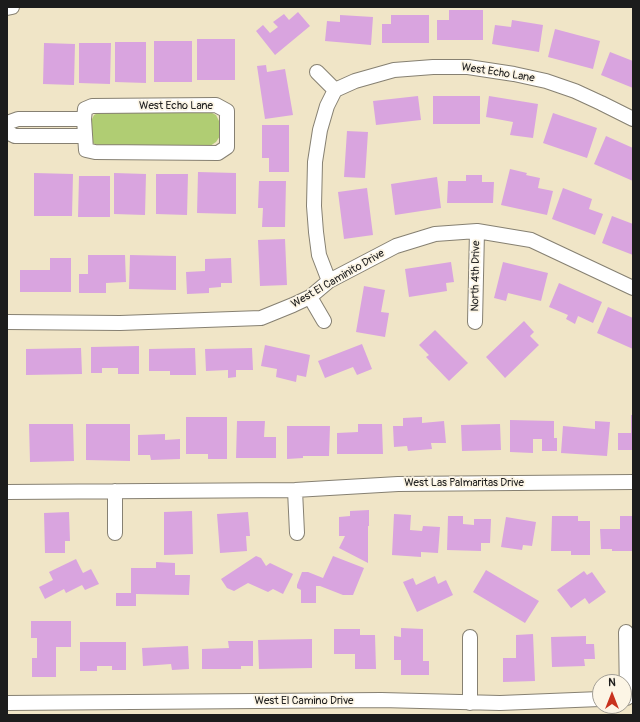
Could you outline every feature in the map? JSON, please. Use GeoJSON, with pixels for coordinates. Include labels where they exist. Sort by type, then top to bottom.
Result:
{"type":"FeatureCollection","features":[{"type":"Feature","properties":{"kind":"street"},"geometry":{"type":"LineString","coordinates":[[7,8],[12,7]]}},
{"type":"Feature","properties":{"kind":"street","name":"West Echo Lane"},"geometry":{"type":"LineString","coordinates":[[335,90],[355,81],[394,70],[434,67],[468,67],[514,74],[546,81],[575,91],[633,119]]}},
{"type":"Feature","properties":{"kind":"street"},"geometry":{"type":"LineString","coordinates":[[317,72],[335,90],[327,106],[320,130],[315,162],[314,198],[316,232],[319,255],[329,281]]}},
{"type":"Feature","properties":{"kind":"street","name":"West Echo Lane"},"geometry":{"type":"LineString","coordinates":[[216,105],[227,111],[227,147],[218,153],[95,152],[86,150],[84,118],[85,109],[92,106],[216,105]]}},
{"type":"Feature","properties":{"kind":"street"},"geometry":{"type":"LineString","coordinates":[[7,122],[18,119],[84,118]]}},
{"type":"Feature","properties":{"kind":"street"},"geometry":{"type":"LineString","coordinates":[[7,132],[16,136],[85,136]]}},
{"type":"Feature","properties":{"kind":"street","name":"West El Caminito Drive"},"geometry":{"type":"LineString","coordinates":[[7,322],[120,322],[261,318],[310,297],[329,281],[396,246],[435,234],[477,231],[531,240],[633,288]]}},
{"type":"Feature","properties":{"kind":"street","name":"North 4th Drive"},"geometry":{"type":"LineString","coordinates":[[475,322],[477,231]]}},
{"type":"Feature","properties":{"kind":"street"},"geometry":{"type":"LineString","coordinates":[[310,297],[324,321]]}},
{"type":"Feature","properties":{"kind":"street","name":"West Las Palmaritas Drive"},"geometry":{"type":"LineString","coordinates":[[7,492],[295,490],[398,484],[633,482]]}},
{"type":"Feature","properties":{"kind":"street"},"geometry":{"type":"LineString","coordinates":[[295,490],[296,533]]}},
{"type":"Feature","properties":{"kind":"street"},"geometry":{"type":"LineString","coordinates":[[115,491],[115,533]]}},
{"type":"Feature","properties":{"kind":"street"},"geometry":{"type":"LineString","coordinates":[[626,632],[627,674]]}},
{"type":"Feature","properties":{"kind":"street"},"geometry":{"type":"LineString","coordinates":[[470,637],[470,703]]}},
{"type":"Feature","properties":{"kind":"street","name":"West El Camino Drive"},"geometry":{"type":"LineString","coordinates":[[7,703],[381,700],[508,703],[592,699]]}},
{"type":"Feature","properties":{"kind":"green space"},"geometry":{"type":"Polygon","coordinates":[[[100,112],[210,112],[216,115],[219,121],[220,136],[216,142],[210,146],[99,146],[93,143],[90,137],[90,123],[94,115],[100,112]]]}},
{"type":"Feature","properties":{"kind":"building"},"geometry":{"type":"Polygon","coordinates":[[[449,10],[483,10],[483,40],[437,40],[437,20],[449,20],[449,10]]]}},
{"type":"Feature","properties":{"kind":"building"},"geometry":{"type":"Polygon","coordinates":[[[298,12],[310,26],[275,55],[256,31],[263,25],[270,33],[278,27],[273,22],[284,14],[289,20],[298,12]]]}},
{"type":"Feature","properties":{"kind":"building"},"geometry":{"type":"Polygon","coordinates":[[[340,15],[373,17],[371,45],[325,41],[327,21],[340,22],[340,15]]]}},
{"type":"Feature","properties":{"kind":"building"},"geometry":{"type":"Polygon","coordinates":[[[391,15],[429,15],[429,43],[382,43],[382,24],[391,24],[391,15]]]}},
{"type":"Feature","properties":{"kind":"building"},"geometry":{"type":"Polygon","coordinates":[[[512,20],[543,25],[539,52],[492,44],[495,25],[511,27],[512,20]]]}},
{"type":"Feature","properties":{"kind":"building"},"geometry":{"type":"Polygon","coordinates":[[[555,29],[600,41],[593,69],[548,57],[555,29]]]}},
{"type":"Feature","properties":{"kind":"building"},"geometry":{"type":"Polygon","coordinates":[[[197,39],[235,39],[235,80],[197,80],[197,39]]]}},
{"type":"Feature","properties":{"kind":"building"},"geometry":{"type":"Polygon","coordinates":[[[154,41],[192,41],[192,82],[154,82],[154,41]]]}},
{"type":"Feature","properties":{"kind":"building"},"geometry":{"type":"Polygon","coordinates":[[[115,42],[146,42],[146,83],[115,82],[115,42]]]}},
{"type":"Feature","properties":{"kind":"building"},"geometry":{"type":"Polygon","coordinates":[[[44,43],[75,44],[74,85],[43,84],[44,43]]]}},
{"type":"Feature","properties":{"kind":"building"},"geometry":{"type":"Polygon","coordinates":[[[79,43],[111,43],[110,84],[79,83],[79,43]]]}},
{"type":"Feature","properties":{"kind":"building"},"geometry":{"type":"Polygon","coordinates":[[[610,52],[633,61],[633,88],[601,75],[610,52]]]}},
{"type":"Feature","properties":{"kind":"building"},"geometry":{"type":"Polygon","coordinates":[[[266,65],[267,72],[285,69],[293,115],[265,119],[257,66],[266,65]]]}},
{"type":"Feature","properties":{"kind":"building"},"geometry":{"type":"Polygon","coordinates":[[[418,96],[421,120],[376,125],[373,101],[418,96]]]}},
{"type":"Feature","properties":{"kind":"building"},"geometry":{"type":"Polygon","coordinates":[[[433,96],[480,96],[480,124],[433,124],[433,96]]]}},
{"type":"Feature","properties":{"kind":"building"},"geometry":{"type":"Polygon","coordinates":[[[489,96],[538,104],[533,138],[510,135],[513,122],[486,117],[489,96]]]}},
{"type":"Feature","properties":{"kind":"building"},"geometry":{"type":"Polygon","coordinates":[[[553,113],[597,128],[587,158],[543,143],[553,113]]]}},
{"type":"Feature","properties":{"kind":"building"},"geometry":{"type":"Polygon","coordinates":[[[262,125],[289,125],[289,172],[269,172],[269,158],[262,158],[262,125]]]}},
{"type":"Feature","properties":{"kind":"building"},"geometry":{"type":"Polygon","coordinates":[[[347,131],[368,132],[365,178],[344,177],[347,131]]]}},
{"type":"Feature","properties":{"kind":"building"},"geometry":{"type":"Polygon","coordinates":[[[606,136],[633,148],[633,181],[594,164],[606,136]]]}},
{"type":"Feature","properties":{"kind":"building"},"geometry":{"type":"Polygon","coordinates":[[[510,169],[540,178],[538,188],[553,191],[547,215],[501,205],[510,169]]]}},
{"type":"Feature","properties":{"kind":"building"},"geometry":{"type":"Polygon","coordinates":[[[198,172],[236,173],[236,214],[197,213],[198,172]]]}},
{"type":"Feature","properties":{"kind":"building"},"geometry":{"type":"Polygon","coordinates":[[[34,173],[73,174],[72,216],[34,216],[34,173]]]}},
{"type":"Feature","properties":{"kind":"building"},"geometry":{"type":"Polygon","coordinates":[[[114,173],[146,174],[145,215],[114,214],[114,173]]]}},
{"type":"Feature","properties":{"kind":"building"},"geometry":{"type":"Polygon","coordinates":[[[156,174],[188,174],[187,215],[156,214],[156,174]]]}},
{"type":"Feature","properties":{"kind":"building"},"geometry":{"type":"Polygon","coordinates":[[[466,175],[482,175],[482,182],[494,182],[493,203],[447,203],[448,181],[466,181],[466,175]]]}},
{"type":"Feature","properties":{"kind":"building"},"geometry":{"type":"Polygon","coordinates":[[[79,176],[110,176],[110,217],[78,217],[79,176]]]}},
{"type":"Feature","properties":{"kind":"building"},"geometry":{"type":"Polygon","coordinates":[[[437,177],[441,208],[395,215],[391,184],[437,177]]]}},
{"type":"Feature","properties":{"kind":"building"},"geometry":{"type":"Polygon","coordinates":[[[259,181],[286,181],[285,227],[262,227],[263,208],[258,208],[259,181]]]}},
{"type":"Feature","properties":{"kind":"building"},"geometry":{"type":"Polygon","coordinates":[[[367,188],[373,235],[344,239],[338,192],[367,188]]]}},
{"type":"Feature","properties":{"kind":"building"},"geometry":{"type":"Polygon","coordinates":[[[563,188],[592,199],[589,209],[603,214],[595,235],[552,219],[563,188]]]}},
{"type":"Feature","properties":{"kind":"building"},"geometry":{"type":"Polygon","coordinates":[[[612,216],[633,224],[633,255],[602,243],[612,216]]]}},
{"type":"Feature","properties":{"kind":"building"},"geometry":{"type":"Polygon","coordinates":[[[285,239],[287,285],[260,286],[258,240],[285,239]]]}},
{"type":"Feature","properties":{"kind":"building"},"geometry":{"type":"Polygon","coordinates":[[[88,255],[125,255],[126,282],[106,283],[106,293],[79,293],[79,274],[88,274],[88,255]]]}},
{"type":"Feature","properties":{"kind":"building"},"geometry":{"type":"Polygon","coordinates":[[[130,255],[176,256],[176,290],[129,289],[130,255]]]}},
{"type":"Feature","properties":{"kind":"building"},"geometry":{"type":"Polygon","coordinates":[[[50,258],[71,258],[71,292],[20,292],[20,270],[50,270],[50,258]]]}},
{"type":"Feature","properties":{"kind":"building"},"geometry":{"type":"Polygon","coordinates":[[[231,258],[232,283],[221,283],[221,287],[209,288],[209,293],[187,294],[186,272],[205,271],[205,259],[231,258]]]}},
{"type":"Feature","properties":{"kind":"building"},"geometry":{"type":"Polygon","coordinates":[[[451,262],[454,282],[446,283],[447,291],[409,297],[405,269],[451,262]]]}},
{"type":"Feature","properties":{"kind":"building"},"geometry":{"type":"Polygon","coordinates":[[[503,262],[548,273],[541,301],[508,293],[506,301],[494,298],[503,262]]]}},
{"type":"Feature","properties":{"kind":"building"},"geometry":{"type":"Polygon","coordinates":[[[559,283],[602,302],[593,323],[578,316],[575,324],[566,319],[568,315],[549,307],[559,283]]]}},
{"type":"Feature","properties":{"kind":"building"},"geometry":{"type":"Polygon","coordinates":[[[364,286],[385,290],[381,312],[389,313],[385,337],[356,332],[364,286]]]}},
{"type":"Feature","properties":{"kind":"building"},"geometry":{"type":"Polygon","coordinates":[[[608,307],[633,318],[633,349],[597,333],[608,307]]]}},
{"type":"Feature","properties":{"kind":"building"},"geometry":{"type":"Polygon","coordinates":[[[524,321],[534,332],[530,336],[539,345],[505,378],[486,357],[524,321]]]}},
{"type":"Feature","properties":{"kind":"building"},"geometry":{"type":"Polygon","coordinates":[[[435,330],[468,363],[449,381],[426,357],[429,355],[419,345],[435,330]]]}},
{"type":"Feature","properties":{"kind":"building"},"geometry":{"type":"Polygon","coordinates":[[[362,344],[372,369],[357,375],[353,367],[325,378],[318,361],[362,344]]]}},
{"type":"Feature","properties":{"kind":"building"},"geometry":{"type":"Polygon","coordinates":[[[265,345],[310,355],[306,377],[297,375],[296,382],[276,377],[277,369],[261,366],[265,345]]]}},
{"type":"Feature","properties":{"kind":"building"},"geometry":{"type":"Polygon","coordinates":[[[139,346],[139,374],[118,374],[118,368],[102,368],[102,373],[91,373],[91,347],[139,346]]]}},
{"type":"Feature","properties":{"kind":"building"},"geometry":{"type":"Polygon","coordinates":[[[81,348],[82,374],[26,375],[26,349],[81,348]]]}},
{"type":"Feature","properties":{"kind":"building"},"geometry":{"type":"Polygon","coordinates":[[[195,348],[196,375],[170,375],[170,371],[149,371],[149,349],[195,348]]]}},
{"type":"Feature","properties":{"kind":"building"},"geometry":{"type":"Polygon","coordinates":[[[252,348],[253,370],[236,370],[236,377],[228,378],[228,370],[206,371],[205,349],[252,348]]]}},
{"type":"Feature","properties":{"kind":"building"},"geometry":{"type":"Polygon","coordinates":[[[631,415],[633,415],[633,450],[618,450],[618,433],[631,433],[631,415]]]}},
{"type":"Feature","properties":{"kind":"building"},"geometry":{"type":"Polygon","coordinates":[[[186,417],[227,417],[227,459],[208,459],[208,454],[186,454],[186,417]]]}},
{"type":"Feature","properties":{"kind":"building"},"geometry":{"type":"Polygon","coordinates":[[[422,417],[422,423],[444,421],[446,443],[431,443],[432,449],[408,451],[407,446],[394,447],[393,426],[403,426],[403,418],[422,417]]]}},
{"type":"Feature","properties":{"kind":"building"},"geometry":{"type":"Polygon","coordinates":[[[510,420],[554,421],[554,438],[557,438],[557,451],[542,451],[542,439],[533,439],[533,453],[510,452],[510,420]]]}},
{"type":"Feature","properties":{"kind":"building"},"geometry":{"type":"Polygon","coordinates":[[[237,421],[265,421],[264,437],[276,437],[276,458],[236,458],[237,421]]]}},
{"type":"Feature","properties":{"kind":"building"},"geometry":{"type":"Polygon","coordinates":[[[595,421],[610,422],[607,456],[561,453],[563,426],[595,429],[595,421]]]}},
{"type":"Feature","properties":{"kind":"building"},"geometry":{"type":"Polygon","coordinates":[[[29,424],[73,424],[74,461],[30,462],[29,424]]]}},
{"type":"Feature","properties":{"kind":"building"},"geometry":{"type":"Polygon","coordinates":[[[86,424],[130,424],[130,461],[86,460],[86,424]]]}},
{"type":"Feature","properties":{"kind":"building"},"geometry":{"type":"Polygon","coordinates":[[[358,424],[382,424],[383,454],[337,454],[337,433],[358,432],[358,424]]]}},
{"type":"Feature","properties":{"kind":"building"},"geometry":{"type":"Polygon","coordinates":[[[500,424],[501,450],[462,451],[461,425],[500,424]]]}},
{"type":"Feature","properties":{"kind":"building"},"geometry":{"type":"Polygon","coordinates":[[[287,426],[330,426],[329,456],[303,456],[303,458],[287,459],[287,426]]]}},
{"type":"Feature","properties":{"kind":"building"},"geometry":{"type":"Polygon","coordinates":[[[165,434],[165,440],[180,439],[180,459],[151,460],[150,455],[138,455],[138,435],[165,434]]]}},
{"type":"Feature","properties":{"kind":"building"},"geometry":{"type":"Polygon","coordinates":[[[369,510],[368,563],[339,548],[345,536],[339,536],[339,517],[350,516],[350,511],[369,510]]]}},
{"type":"Feature","properties":{"kind":"building"},"geometry":{"type":"Polygon","coordinates":[[[192,511],[193,554],[164,555],[164,512],[192,511]]]}},
{"type":"Feature","properties":{"kind":"building"},"geometry":{"type":"Polygon","coordinates":[[[69,512],[70,541],[65,541],[65,553],[45,553],[44,513],[69,512]]]}},
{"type":"Feature","properties":{"kind":"building"},"geometry":{"type":"Polygon","coordinates":[[[248,512],[250,536],[246,536],[247,551],[220,553],[217,514],[248,512]]]}},
{"type":"Feature","properties":{"kind":"building"},"geometry":{"type":"Polygon","coordinates":[[[394,514],[411,515],[410,530],[422,531],[423,526],[440,527],[438,553],[421,552],[421,557],[392,555],[394,514]]]}},
{"type":"Feature","properties":{"kind":"building"},"geometry":{"type":"Polygon","coordinates":[[[448,516],[463,516],[463,524],[474,525],[474,519],[491,519],[490,543],[481,543],[481,551],[447,550],[448,516]]]}},
{"type":"Feature","properties":{"kind":"building"},"geometry":{"type":"Polygon","coordinates":[[[552,516],[578,516],[578,521],[590,521],[590,555],[571,555],[571,551],[551,551],[552,516]]]}},
{"type":"Feature","properties":{"kind":"building"},"geometry":{"type":"Polygon","coordinates":[[[620,516],[633,516],[633,551],[612,551],[612,549],[601,549],[600,529],[620,529],[620,516]]]}},
{"type":"Feature","properties":{"kind":"building"},"geometry":{"type":"Polygon","coordinates":[[[506,517],[536,522],[532,546],[523,545],[522,550],[501,547],[506,517]]]}},
{"type":"Feature","properties":{"kind":"building"},"geometry":{"type":"Polygon","coordinates":[[[256,556],[261,558],[266,566],[270,563],[293,574],[283,594],[273,589],[268,592],[248,583],[234,591],[227,588],[221,579],[256,556]]]}},
{"type":"Feature","properties":{"kind":"building"},"geometry":{"type":"Polygon","coordinates":[[[333,556],[364,568],[353,595],[343,595],[320,586],[316,586],[316,603],[301,603],[301,590],[297,588],[297,585],[302,572],[308,572],[323,578],[333,556]]]}},
{"type":"Feature","properties":{"kind":"building"},"geometry":{"type":"Polygon","coordinates":[[[76,559],[83,573],[91,569],[99,584],[85,590],[82,585],[66,593],[64,589],[45,599],[39,587],[53,580],[49,572],[76,559]]]}},
{"type":"Feature","properties":{"kind":"building"},"geometry":{"type":"Polygon","coordinates":[[[156,562],[175,563],[175,575],[190,575],[189,595],[136,594],[136,606],[116,606],[116,593],[131,593],[131,568],[156,568],[156,562]]]}},
{"type":"Feature","properties":{"kind":"building"},"geometry":{"type":"Polygon","coordinates":[[[486,570],[539,601],[525,623],[473,592],[486,570]]]}},
{"type":"Feature","properties":{"kind":"building"},"geometry":{"type":"Polygon","coordinates":[[[584,571],[587,575],[592,572],[606,592],[589,604],[585,598],[571,608],[557,590],[584,571]]]}},
{"type":"Feature","properties":{"kind":"building"},"geometry":{"type":"Polygon","coordinates":[[[435,576],[438,584],[446,580],[453,595],[417,612],[403,582],[413,578],[416,585],[435,576]]]}},
{"type":"Feature","properties":{"kind":"building"},"geometry":{"type":"Polygon","coordinates":[[[31,621],[71,621],[71,647],[56,647],[56,677],[32,677],[32,658],[37,658],[37,638],[31,638],[31,621]]]}},
{"type":"Feature","properties":{"kind":"building"},"geometry":{"type":"Polygon","coordinates":[[[401,628],[423,629],[423,661],[429,661],[429,675],[401,675],[401,660],[394,660],[394,636],[401,637],[401,628]]]}},
{"type":"Feature","properties":{"kind":"building"},"geometry":{"type":"Polygon","coordinates":[[[334,629],[360,629],[360,635],[375,635],[376,669],[355,669],[355,654],[334,654],[334,629]]]}},
{"type":"Feature","properties":{"kind":"building"},"geometry":{"type":"Polygon","coordinates":[[[533,634],[535,681],[503,682],[503,658],[516,658],[516,635],[533,634]]]}},
{"type":"Feature","properties":{"kind":"building"},"geometry":{"type":"Polygon","coordinates":[[[586,636],[586,644],[594,644],[595,659],[584,659],[585,666],[552,667],[551,637],[586,636]]]}},
{"type":"Feature","properties":{"kind":"building"},"geometry":{"type":"Polygon","coordinates":[[[312,639],[312,668],[259,669],[258,640],[312,639]]]}},
{"type":"Feature","properties":{"kind":"building"},"geometry":{"type":"Polygon","coordinates":[[[228,641],[253,641],[253,666],[241,666],[241,669],[202,669],[202,649],[229,648],[228,641]]]}},
{"type":"Feature","properties":{"kind":"building"},"geometry":{"type":"Polygon","coordinates":[[[80,642],[126,642],[126,670],[112,670],[112,666],[97,666],[97,671],[80,671],[80,642]]]}},
{"type":"Feature","properties":{"kind":"building"},"geometry":{"type":"Polygon","coordinates":[[[188,646],[189,669],[172,670],[171,664],[143,666],[142,648],[188,646]]]}}]}
